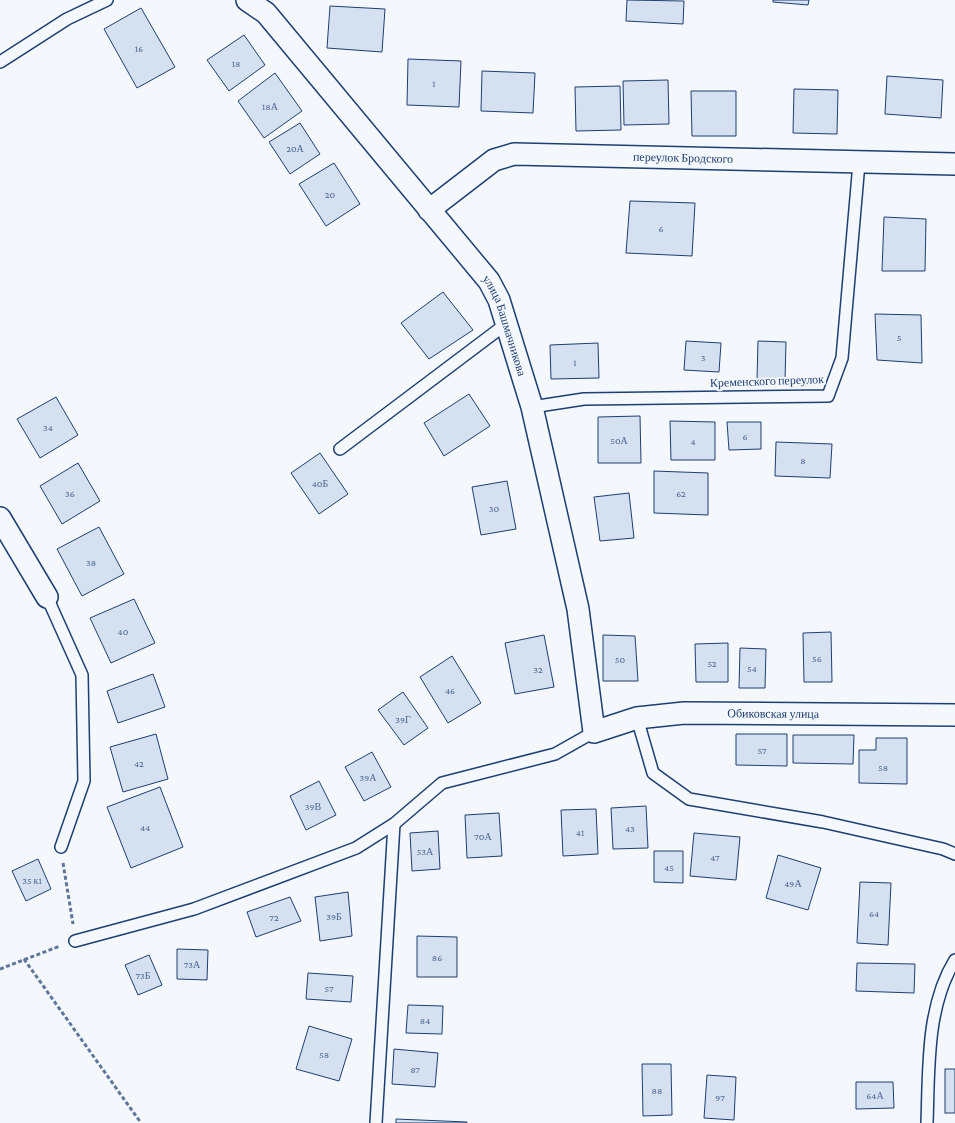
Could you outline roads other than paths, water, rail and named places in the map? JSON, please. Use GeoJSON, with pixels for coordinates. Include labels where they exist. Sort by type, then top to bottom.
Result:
{"type":"FeatureCollection","features":[{"type":"Feature","properties":{"kind":"street","name":"улица Башмачникова"},"geometry":{"type":"LineString","coordinates":[[248,0],[266,13],[489,281],[499,300],[532,407],[578,609],[594,732]]}},
{"type":"Feature","properties":{"kind":"street","name":"переулок Бродского"},"geometry":{"type":"LineString","coordinates":[[429,210],[494,160],[514,154],[955,164]]}},
{"type":"Feature","properties":{"kind":"street"},"geometry":{"type":"LineString","coordinates":[[0,518],[47,598]]}},
{"type":"Feature","properties":{"kind":"street","name":"Обиковская улица"},"geometry":{"type":"LineString","coordinates":[[594,732],[636,718],[684,713],[955,715]]}},
{"type":"Feature","properties":{"kind":"lane"},"geometry":{"type":"LineString","coordinates":[[0,62],[67,19],[106,0]]}},
{"type":"Feature","properties":{"kind":"lane","name":"Кременского переулок"},"geometry":{"type":"LineString","coordinates":[[532,407],[584,399],[828,396],[842,358],[859,162]]}},
{"type":"Feature","properties":{"kind":"lane"},"geometry":{"type":"LineString","coordinates":[[340,449],[506,324]]}},
{"type":"Feature","properties":{"kind":"lane"},"geometry":{"type":"LineString","coordinates":[[47,598],[82,675],[84,781],[61,847]]}},
{"type":"Feature","properties":{"kind":"lane"},"geometry":{"type":"LineString","coordinates":[[636,718],[653,773],[689,799],[823,822],[943,849],[955,854]]}},
{"type":"Feature","properties":{"kind":"lane"},"geometry":{"type":"LineString","coordinates":[[75,941],[194,909],[356,848],[394,824],[442,783],[555,754],[594,732]]}},
{"type":"Feature","properties":{"kind":"lane"},"geometry":{"type":"LineString","coordinates":[[376,1123],[394,824]]}},
{"type":"Feature","properties":{"kind":"lane"},"geometry":{"type":"LineString","coordinates":[[927,1123],[930,1066],[937,1003],[945,976],[955,960]]}}]}
